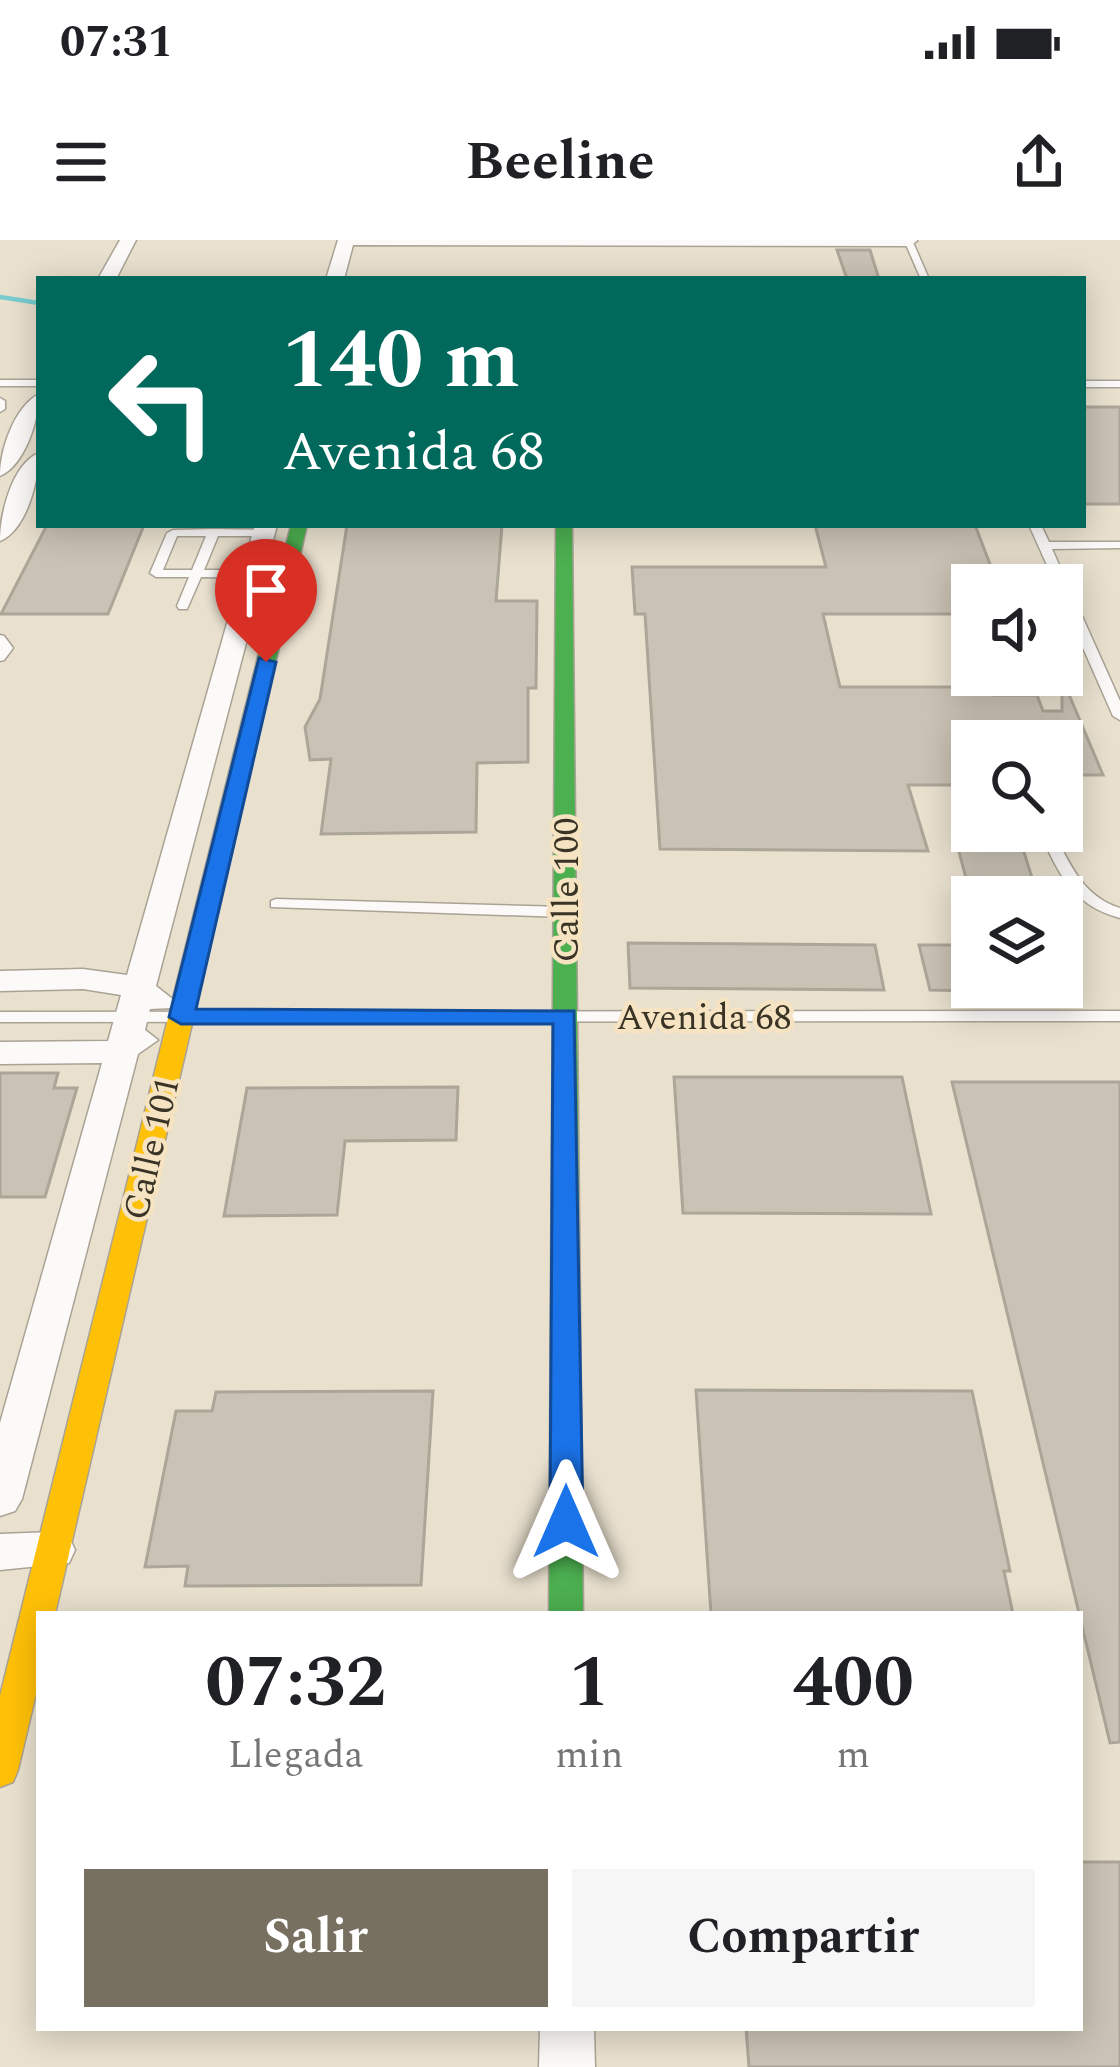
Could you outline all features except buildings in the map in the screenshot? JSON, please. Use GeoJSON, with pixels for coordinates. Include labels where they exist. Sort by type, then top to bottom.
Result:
{"type":"FeatureCollection","features":[{"type":"Feature","properties":{"kind":"street"},"geometry":{"type":"LineString","coordinates":[[109,276],[128,240]]}},
{"type":"Feature","properties":{"kind":"street"},"geometry":{"type":"LineString","coordinates":[[335,276],[346,240],[908,241]]}},
{"type":"Feature","properties":{"kind":"street"},"geometry":{"type":"LineString","coordinates":[[364,260],[369,240]]}},
{"type":"Feature","properties":{"kind":"street"},"geometry":{"type":"LineString","coordinates":[[0,470],[36,405]]}},
{"type":"Feature","properties":{"kind":"street"},"geometry":{"type":"LineString","coordinates":[[0,534],[36,465]]}},
{"type":"Feature","properties":{"kind":"street","name":"Calle 101"},"geometry":{"type":"LineString","coordinates":[[38,1611],[298,528]]}},
{"type":"Feature","properties":{"kind":"street","name":"Calle 100"},"geometry":{"type":"LineString","coordinates":[[564,528],[566,1611]]}},
{"type":"Feature","properties":{"kind":"street","name":"Calle 101"},"geometry":{"type":"LineString","coordinates":[[0,1499],[265,529]]}},
{"type":"Feature","properties":{"kind":"street"},"geometry":{"type":"LineString","coordinates":[[0,981],[118,982],[137,1002],[181,1017]]}},
{"type":"Feature","properties":{"kind":"street"},"geometry":{"type":"LineString","coordinates":[[0,1053],[123,1051],[181,1017]]}},
{"type":"Feature","properties":{"kind":"street"},"geometry":{"type":"LineString","coordinates":[[0,1552],[53,1550]]}},
{"type":"Feature","properties":{"kind":"street","name":"Calle 101"},"geometry":{"type":"LineString","coordinates":[[0,1770],[36,1621]]}},
{"type":"Feature","properties":{"kind":"street"},"geometry":{"type":"LineString","coordinates":[[567,2031],[567,2067]]}},
{"type":"Feature","properties":{"kind":"lane"},"geometry":{"type":"LineString","coordinates":[[908,241],[925,276]]}},
{"type":"Feature","properties":{"kind":"lane"},"geometry":{"type":"LineString","coordinates":[[0,383],[36,383]]}},
{"type":"Feature","properties":{"kind":"lane"},"geometry":{"type":"LineString","coordinates":[[1086,384],[1120,384]]}},
{"type":"Feature","properties":{"kind":"lane"},"geometry":{"type":"LineString","coordinates":[[1036,528],[1052,564]]}},
{"type":"Feature","properties":{"kind":"lane"},"geometry":{"type":"LineString","coordinates":[[265,529],[172,533],[156,574],[287,574]]}},
{"type":"Feature","properties":{"kind":"lane"},"geometry":{"type":"LineString","coordinates":[[183,606],[214,532]]}},
{"type":"Feature","properties":{"kind":"lane"},"geometry":{"type":"LineString","coordinates":[[1044,546],[1120,545]]}},
{"type":"Feature","properties":{"kind":"lane"},"geometry":{"type":"LineString","coordinates":[[1083,632],[1120,716]]}},
{"type":"Feature","properties":{"kind":"lane"},"geometry":{"type":"LineString","coordinates":[[0,639],[7,648],[0,657]]}},
{"type":"Feature","properties":{"kind":"lane"},"geometry":{"type":"LineString","coordinates":[[1057,852],[1090,903],[1120,913]]}},
{"type":"Feature","properties":{"kind":"lane"},"geometry":{"type":"LineString","coordinates":[[276,904],[565,912]]}},
{"type":"Feature","properties":{"kind":"lane"},"geometry":{"type":"LineString","coordinates":[[0,1016],[137,1002]]}},
{"type":"Feature","properties":{"kind":"lane","name":"Avenida 68"},"geometry":{"type":"LineString","coordinates":[[181,1017],[1120,1016]]}},
{"type":"Feature","properties":{"kind":"waterway"},"geometry":{"type":"LineString","coordinates":[[0,297],[36,303]]}},
{"type":"Feature","properties":{"kind":"traffic: fast"},"geometry":{"type":"LineString","coordinates":[[229,817],[298,528]]}},
{"type":"Feature","properties":{"kind":"traffic: fast"},"geometry":{"type":"LineString","coordinates":[[564,528],[566,1611]]}},
{"type":"Feature","properties":{"kind":"traffic: slow"},"geometry":{"type":"LineString","coordinates":[[38,1611],[229,817]]}},
{"type":"Feature","properties":{"kind":"traffic: slow"},"geometry":{"type":"LineString","coordinates":[[0,1770],[36,1620]]}},
{"type":"Feature","properties":{"kind":"route"},"geometry":{"type":"LineString","coordinates":[[266,662],[181,1017],[566,1016],[566,1522]]}}]}
